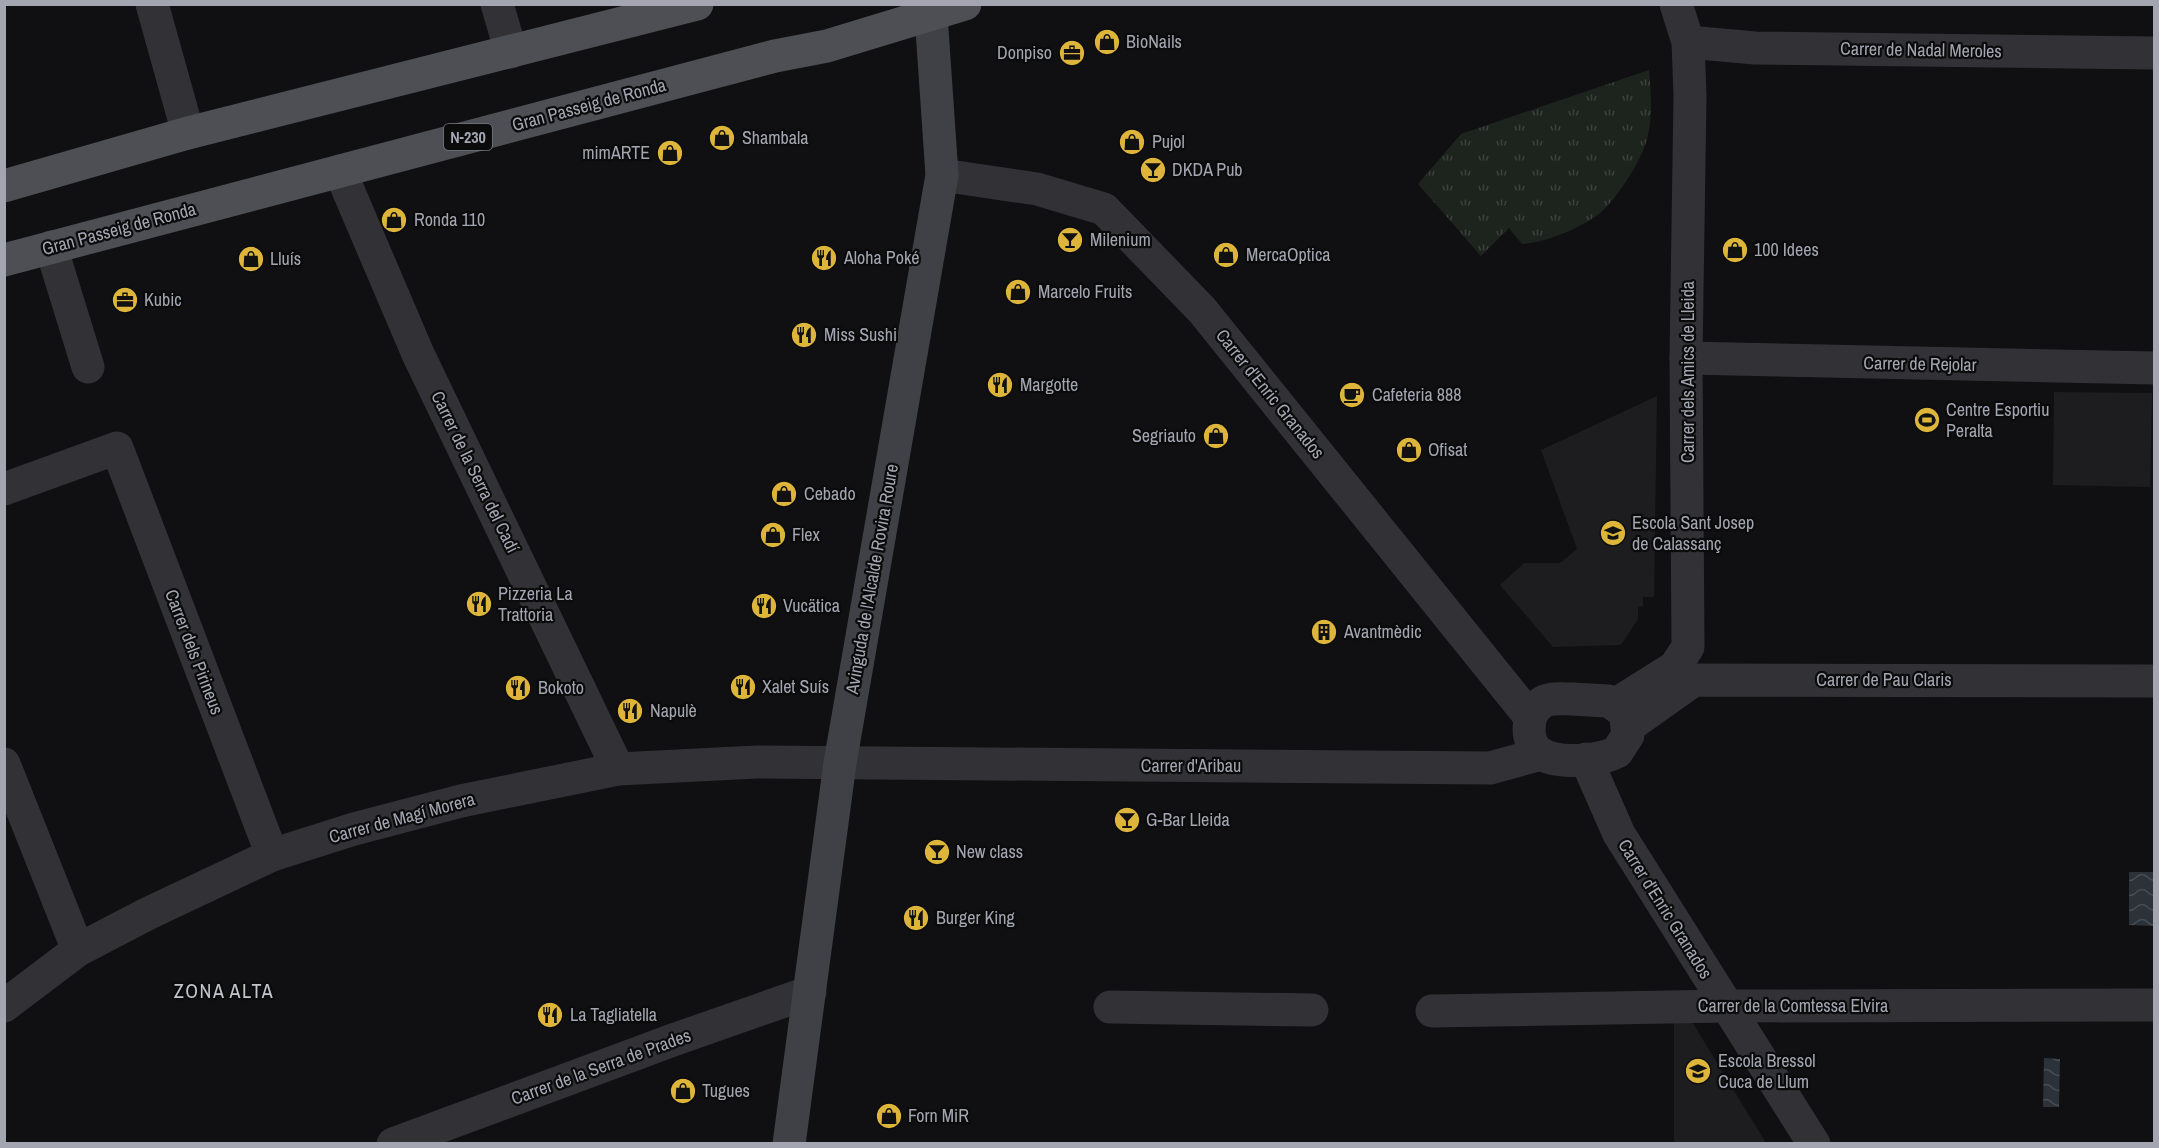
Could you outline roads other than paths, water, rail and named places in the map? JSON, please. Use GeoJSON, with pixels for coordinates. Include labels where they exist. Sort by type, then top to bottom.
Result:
{"type":"FeatureCollection","features":[{"type":"Feature","properties":{"kind":"main road"},"geometry":{"type":"LineString","coordinates":[[4,186],[188,133],[697,4]]}},
{"type":"Feature","properties":{"kind":"main road","name":"Gran Passeig de Ronda"},"geometry":{"type":"LineString","coordinates":[[4,260],[775,56],[827,46],[928,8],[965,4]]}},
{"type":"Feature","properties":{"kind":"main road","name":"Avinguda de l'Alcalde Rovira Roure"},"geometry":{"type":"LineString","coordinates":[[789,1143],[840,763],[942,175],[928,8]]}},
{"type":"Feature","properties":{"kind":"street"},"geometry":{"type":"LineString","coordinates":[[152,4],[188,133]]}},
{"type":"Feature","properties":{"kind":"street"},"geometry":{"type":"LineString","coordinates":[[497,4],[511,52]]}},
{"type":"Feature","properties":{"kind":"street","name":"Carrer dels Amics de Lleida"},"geometry":{"type":"LineString","coordinates":[[1622,715],[1675,667],[1688,647],[1686,358],[1688,42],[1676,4]]}},
{"type":"Feature","properties":{"kind":"street","name":"Carrer de Nadal Meroles"},"geometry":{"type":"LineString","coordinates":[[1688,42],[1755,48],[2154,53]]}},
{"type":"Feature","properties":{"kind":"street","name":"Carrer de la Serra del Cadí"},"geometry":{"type":"LineString","coordinates":[[340,171],[418,354],[618,770]]}},
{"type":"Feature","properties":{"kind":"street","name":"Carrer d'Enric Granados"},"geometry":{"type":"LineString","coordinates":[[942,175],[1037,189],[1104,209],[1202,310],[1530,717]]}},
{"type":"Feature","properties":{"kind":"street"},"geometry":{"type":"LineString","coordinates":[[51,247],[88,367]]}},
{"type":"Feature","properties":{"kind":"street","name":"Carrer de Rejolar"},"geometry":{"type":"LineString","coordinates":[[1686,358],[2154,368]]}},
{"type":"Feature","properties":{"kind":"street","name":"Carrer dels Pirineus"},"geometry":{"type":"LineString","coordinates":[[4,489],[117,448],[272,855]]}},
{"type":"Feature","properties":{"kind":"street","name":"Carrer de Pau Claris"},"geometry":{"type":"LineString","coordinates":[[1622,715],[1694,680],[2154,681]]}},
{"type":"Feature","properties":{"kind":"street"},"geometry":{"type":"LineString","coordinates":[[1549,700],[1600,700],[1622,715],[1623,746],[1617,752],[1586,759],[1552,759],[1534,748],[1529,735],[1530,717],[1539,704],[1549,700]]}},
{"type":"Feature","properties":{"kind":"street","name":"Carrer d'Aribau"},"geometry":{"type":"LineString","coordinates":[[840,763],[1490,768],[1541,754]]}},
{"type":"Feature","properties":{"kind":"street","name":"Carrer d'Enric Granados"},"geometry":{"type":"LineString","coordinates":[[1586,759],[1619,834],[1814,1143]]}},
{"type":"Feature","properties":{"kind":"street","name":"Carrer de Magí Morera"},"geometry":{"type":"LineString","coordinates":[[4,1006],[78,950],[147,914],[272,855],[354,829],[460,801],[618,770],[757,762],[840,763]]}},
{"type":"Feature","properties":{"kind":"street"},"geometry":{"type":"LineString","coordinates":[[4,765],[78,950]]}},
{"type":"Feature","properties":{"kind":"street","name":"Carrer de la Serra de Prades"},"geometry":{"type":"LineString","coordinates":[[393,1143],[810,992]]}},
{"type":"Feature","properties":{"kind":"street","name":"Carrer de la Comtessa Elvira"},"geometry":{"type":"LineString","coordinates":[[1432,1011],[1726,1006],[2154,1005]]}},
{"type":"Feature","properties":{"kind":"street"},"geometry":{"type":"LineString","coordinates":[[1110,1007],[1312,1010]]}},
{"type":"Feature","properties":{"kind":"water"},"geometry":{"type":"Polygon","coordinates":[[[2129,872],[2154,872],[2154,926],[2129,925],[2129,872]]]}},
{"type":"Feature","properties":{"kind":"water"},"geometry":{"type":"Polygon","coordinates":[[[2044,1058],[2060,1059],[2059,1107],[2043,1107],[2044,1058]]]}},
{"type":"Feature","properties":{"kind":"place","name":"BioNails"},"geometry":{"type":"Point","coordinates":[1107,42]}},
{"type":"Feature","properties":{"kind":"place","name":"Donpiso"},"geometry":{"type":"Point","coordinates":[1072,53]}},
{"type":"Feature","properties":{"kind":"place","name":"Shambala"},"geometry":{"type":"Point","coordinates":[722,138]}},
{"type":"Feature","properties":{"kind":"place","name":"Pujol"},"geometry":{"type":"Point","coordinates":[1132,142]}},
{"type":"Feature","properties":{"kind":"place","name":"mimARTE"},"geometry":{"type":"Point","coordinates":[670,153]}},
{"type":"Feature","properties":{"kind":"place","name":"DKDA Pub"},"geometry":{"type":"Point","coordinates":[1153,170]}},
{"type":"Feature","properties":{"kind":"place","name":"Ronda 110"},"geometry":{"type":"Point","coordinates":[394,220]}},
{"type":"Feature","properties":{"kind":"place","name":"Milenium"},"geometry":{"type":"Point","coordinates":[1070,240]}},
{"type":"Feature","properties":{"kind":"place","name":"100 Idees"},"geometry":{"type":"Point","coordinates":[1735,250]}},
{"type":"Feature","properties":{"kind":"place","name":"MercaOptica"},"geometry":{"type":"Point","coordinates":[1226,255]}},
{"type":"Feature","properties":{"kind":"place","name":"Aloha Poké"},"geometry":{"type":"Point","coordinates":[824,258]}},
{"type":"Feature","properties":{"kind":"place","name":"Lluís"},"geometry":{"type":"Point","coordinates":[251,259]}},
{"type":"Feature","properties":{"kind":"place","name":"Marcelo Fruits"},"geometry":{"type":"Point","coordinates":[1018,292]}},
{"type":"Feature","properties":{"kind":"place","name":"Kubic"},"geometry":{"type":"Point","coordinates":[125,300]}},
{"type":"Feature","properties":{"kind":"place","name":"Miss Sushi"},"geometry":{"type":"Point","coordinates":[804,335]}},
{"type":"Feature","properties":{"kind":"place","name":"Margotte"},"geometry":{"type":"Point","coordinates":[1000,385]}},
{"type":"Feature","properties":{"kind":"place","name":"Cafeteria 888"},"geometry":{"type":"Point","coordinates":[1352,395]}},
{"type":"Feature","properties":{"kind":"place","name":"Centre Esportiu Peralta"},"geometry":{"type":"Point","coordinates":[1927,420]}},
{"type":"Feature","properties":{"kind":"place","name":"Segriauto"},"geometry":{"type":"Point","coordinates":[1216,436]}},
{"type":"Feature","properties":{"kind":"place","name":"Ofisat"},"geometry":{"type":"Point","coordinates":[1409,450]}},
{"type":"Feature","properties":{"kind":"place","name":"Cebado"},"geometry":{"type":"Point","coordinates":[784,494]}},
{"type":"Feature","properties":{"kind":"place","name":"Escola Sant Josep de Calassanç"},"geometry":{"type":"Point","coordinates":[1613,533]}},
{"type":"Feature","properties":{"kind":"place","name":"Flex"},"geometry":{"type":"Point","coordinates":[773,535]}},
{"type":"Feature","properties":{"kind":"place","name":"Pizzeria La Trattoria"},"geometry":{"type":"Point","coordinates":[479,604]}},
{"type":"Feature","properties":{"kind":"place","name":"Vucätica"},"geometry":{"type":"Point","coordinates":[764,606]}},
{"type":"Feature","properties":{"kind":"place","name":"Avantmèdic"},"geometry":{"type":"Point","coordinates":[1324,632]}},
{"type":"Feature","properties":{"kind":"place","name":"Xalet Suís"},"geometry":{"type":"Point","coordinates":[743,687]}},
{"type":"Feature","properties":{"kind":"place","name":"Bokoto"},"geometry":{"type":"Point","coordinates":[518,688]}},
{"type":"Feature","properties":{"kind":"place","name":"Napulè"},"geometry":{"type":"Point","coordinates":[630,711]}},
{"type":"Feature","properties":{"kind":"place","name":"G-Bar Lleida"},"geometry":{"type":"Point","coordinates":[1127,820]}},
{"type":"Feature","properties":{"kind":"place","name":"New class"},"geometry":{"type":"Point","coordinates":[937,852]}},
{"type":"Feature","properties":{"kind":"place","name":"Burger King"},"geometry":{"type":"Point","coordinates":[916,918]}},
{"type":"Feature","properties":{"kind":"place","name":"La Tagliatella"},"geometry":{"type":"Point","coordinates":[550,1015]}},
{"type":"Feature","properties":{"kind":"place","name":"Escola Bressol Cuca de Llum"},"geometry":{"type":"Point","coordinates":[1698,1071]}},
{"type":"Feature","properties":{"kind":"place","name":"Tugues"},"geometry":{"type":"Point","coordinates":[683,1091]}},
{"type":"Feature","properties":{"kind":"place","name":"Forn MiR"},"geometry":{"type":"Point","coordinates":[889,1116]}},
{"type":"Feature","properties":{"kind":"district","name":"ZONA ALTA"},"geometry":{"type":"Point","coordinates":[224,991]}}]}
